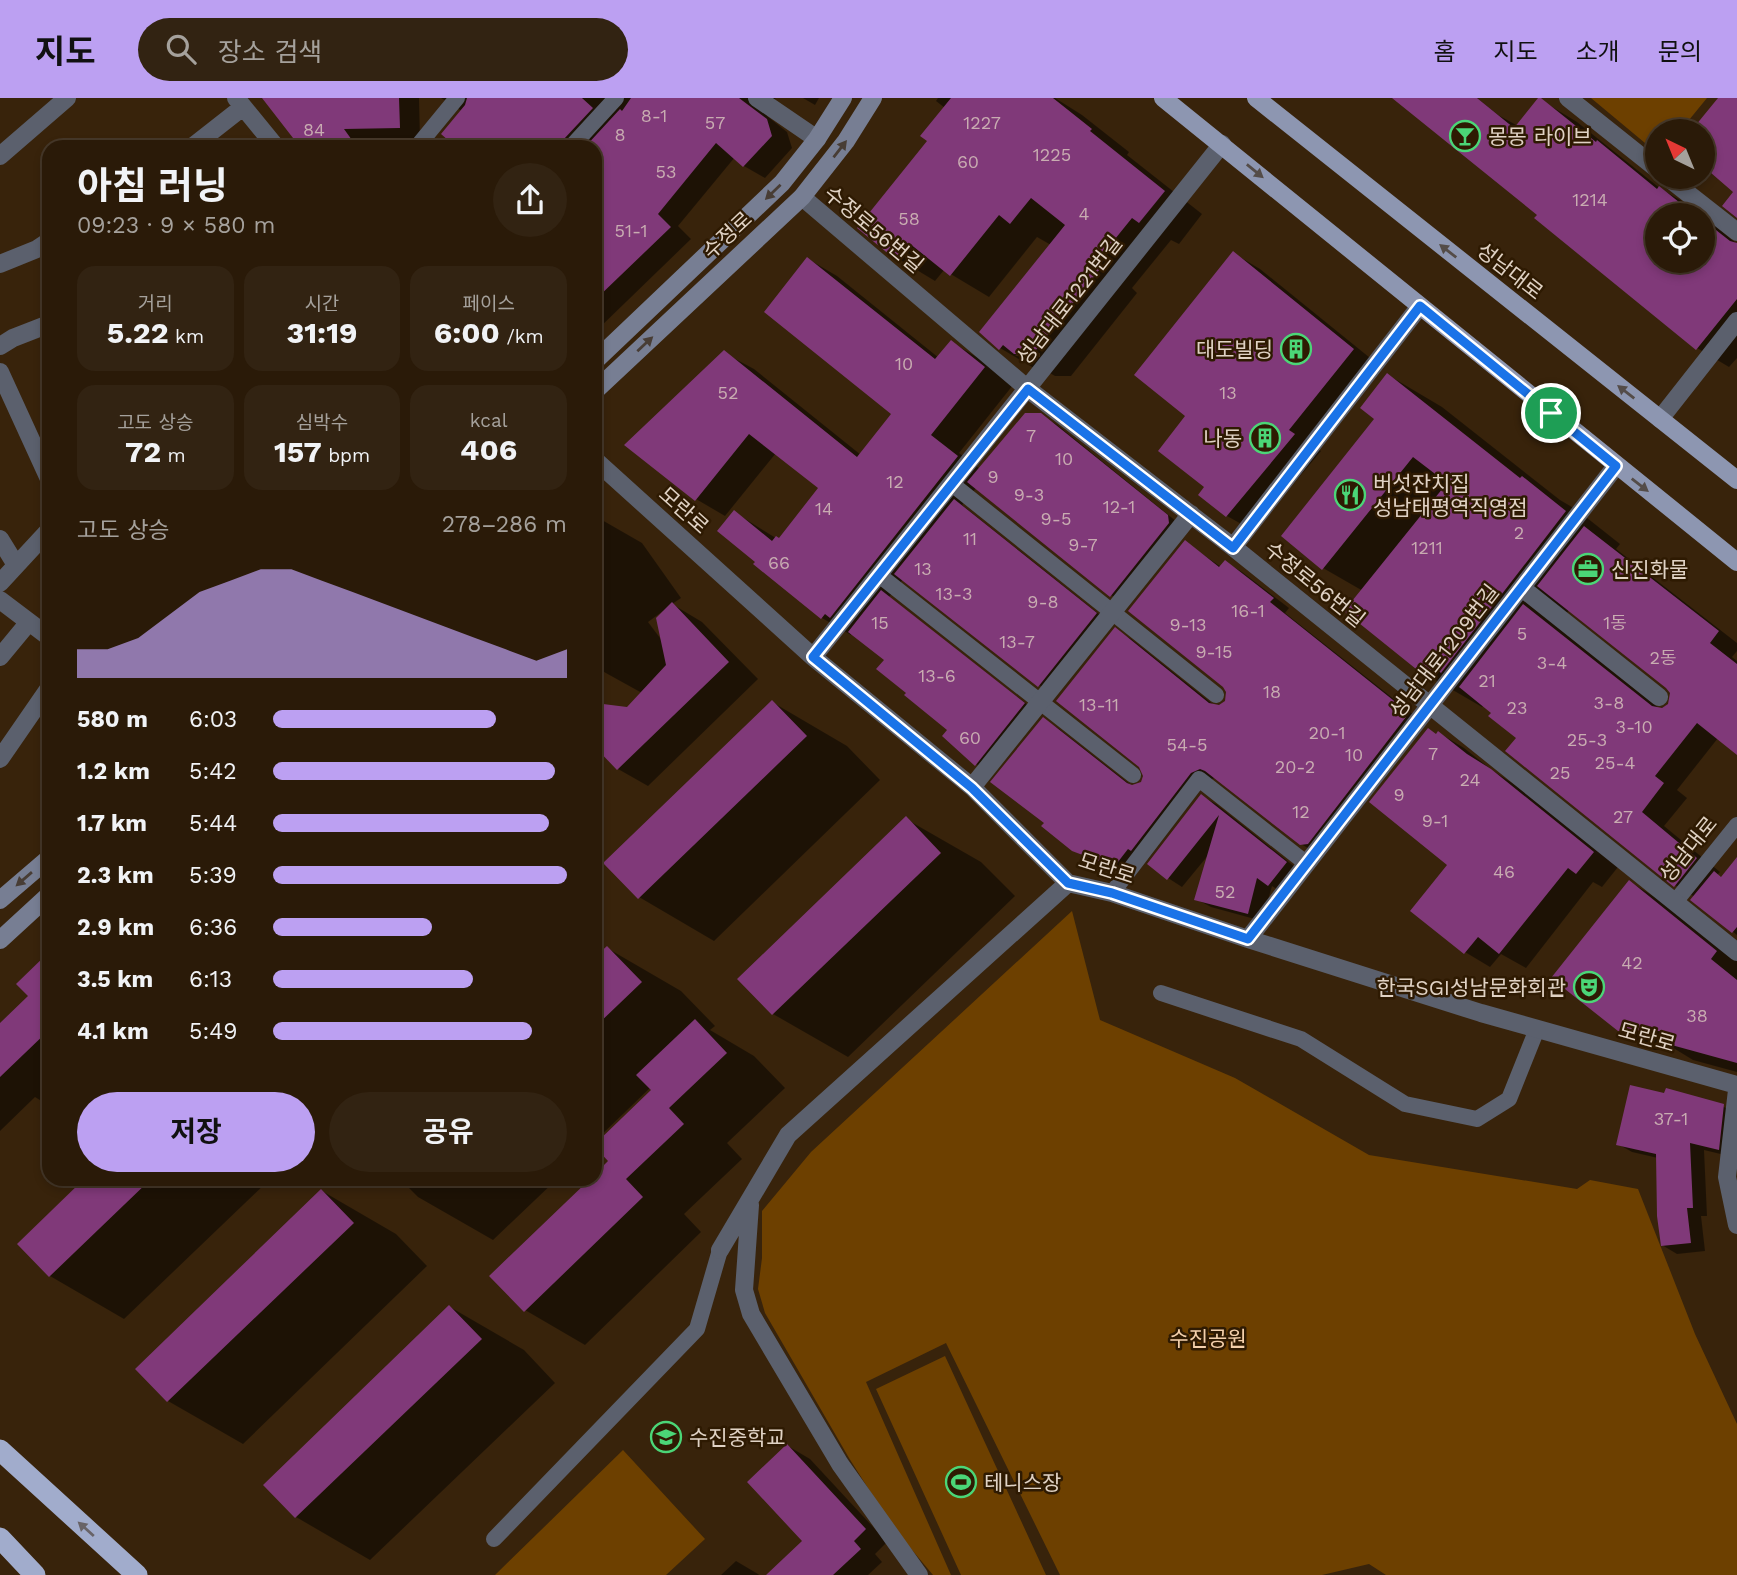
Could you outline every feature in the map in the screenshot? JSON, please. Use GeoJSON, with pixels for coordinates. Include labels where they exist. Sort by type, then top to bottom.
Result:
{"type":"FeatureCollection","features":[{"type":"Feature","properties":{"kind":"highway"},"geometry":{"type":"LineString","coordinates":[[0,1450],[137,1575]]}},
{"type":"Feature","properties":{"kind":"highway"},"geometry":{"type":"LineString","coordinates":[[0,1538],[35,1575]]}},
{"type":"Feature","properties":{"kind":"main road","name":"수정로"},"geometry":{"type":"LineString","coordinates":[[602,354],[782,183],[817,139],[843,98]]}},
{"type":"Feature","properties":{"kind":"main road","name":"수정로"},"geometry":{"type":"LineString","coordinates":[[602,383],[802,197],[846,141],[873,98]]}},
{"type":"Feature","properties":{"kind":"main road"},"geometry":{"type":"LineString","coordinates":[[1163,98],[1737,562]]}},
{"type":"Feature","properties":{"kind":"main road","name":"성남대로"},"geometry":{"type":"LineString","coordinates":[[1256,98],[1737,480]]}},
{"type":"Feature","properties":{"kind":"main road"},"geometry":{"type":"LineString","coordinates":[[0,900],[42,864]]}},
{"type":"Feature","properties":{"kind":"main road"},"geometry":{"type":"LineString","coordinates":[[0,940],[42,901]]}},
{"type":"Feature","properties":{"kind":"street"},"geometry":{"type":"LineString","coordinates":[[0,156],[66,98]]}},
{"type":"Feature","properties":{"kind":"street"},"geometry":{"type":"LineString","coordinates":[[757,98],[817,139]]}},
{"type":"Feature","properties":{"kind":"street"},"geometry":{"type":"LineString","coordinates":[[1568,98],[1645,159]]}},
{"type":"Feature","properties":{"kind":"street"},"geometry":{"type":"LineString","coordinates":[[199,140],[239,102],[270,140]]}},
{"type":"Feature","properties":{"kind":"street","name":"성남대로1221번길"},"geometry":{"type":"LineString","coordinates":[[813,657],[1222,144]]}},
{"type":"Feature","properties":{"kind":"street"},"geometry":{"type":"LineString","coordinates":[[1682,189],[1737,232]]}},
{"type":"Feature","properties":{"kind":"street","name":"수정로56번길"},"geometry":{"type":"LineString","coordinates":[[802,197],[1028,389],[1191,514],[1737,952]]}},
{"type":"Feature","properties":{"kind":"street"},"geometry":{"type":"LineString","coordinates":[[0,264],[42,246]]}},
{"type":"Feature","properties":{"kind":"street"},"geometry":{"type":"LineString","coordinates":[[1233,548],[1420,306]]}},
{"type":"Feature","properties":{"kind":"street"},"geometry":{"type":"LineString","coordinates":[[1660,419],[1737,321]]}},
{"type":"Feature","properties":{"kind":"street"},"geometry":{"type":"LineString","coordinates":[[0,346],[42,327]]}},
{"type":"Feature","properties":{"kind":"street"},"geometry":{"type":"LineString","coordinates":[[0,372],[42,464]]}},
{"type":"Feature","properties":{"kind":"street","name":"모란로"},"geometry":{"type":"LineString","coordinates":[[602,466],[813,657],[972,788],[1068,883],[1112,893],[1248,939],[1537,1029],[1737,1085]]}},
{"type":"Feature","properties":{"kind":"street","name":"성남대로1209번길"},"geometry":{"type":"LineString","coordinates":[[1248,939],[1616,466]]}},
{"type":"Feature","properties":{"kind":"street"},"geometry":{"type":"LineString","coordinates":[[972,788],[1191,514]]}},
{"type":"Feature","properties":{"kind":"street"},"geometry":{"type":"LineString","coordinates":[[0,583],[42,537]]}},
{"type":"Feature","properties":{"kind":"street"},"geometry":{"type":"LineString","coordinates":[[0,539],[16,565]]}},
{"type":"Feature","properties":{"kind":"street"},"geometry":{"type":"LineString","coordinates":[[1522,588],[1659,697]]}},
{"type":"Feature","properties":{"kind":"street"},"geometry":{"type":"LineString","coordinates":[[0,600],[42,632]]}},
{"type":"Feature","properties":{"kind":"street"},"geometry":{"type":"LineString","coordinates":[[0,657],[29,622]]}},
{"type":"Feature","properties":{"kind":"street"},"geometry":{"type":"LineString","coordinates":[[0,759],[42,698]]}},
{"type":"Feature","properties":{"kind":"street"},"geometry":{"type":"LineString","coordinates":[[720,1250],[788,1135],[1068,883]]}},
{"type":"Feature","properties":{"kind":"street"},"geometry":{"type":"LineString","coordinates":[[1737,1090],[1727,1177],[1737,1225]]}},
{"type":"Feature","properties":{"kind":"street"},"geometry":{"type":"LineString","coordinates":[[750,1201],[744,1290],[751,1314],[840,1464],[919,1575]]}},
{"type":"Feature","properties":{"kind":"lane"},"geometry":{"type":"LineString","coordinates":[[422,140],[457,98]]}},
{"type":"Feature","properties":{"kind":"lane"},"geometry":{"type":"LineString","coordinates":[[577,140],[608,100]]}},
{"type":"Feature","properties":{"kind":"lane"},"geometry":{"type":"LineString","coordinates":[[952,484],[1216,695]]}},
{"type":"Feature","properties":{"kind":"lane"},"geometry":{"type":"LineString","coordinates":[[878,575],[1133,775]]}},
{"type":"Feature","properties":{"kind":"lane"},"geometry":{"type":"LineString","coordinates":[[1112,893],[1199,779],[1307,864]]}},
{"type":"Feature","properties":{"kind":"lane","name":"성남대로"},"geometry":{"type":"LineString","coordinates":[[1675,902],[1737,825]]}},
{"type":"Feature","properties":{"kind":"lane"},"geometry":{"type":"LineString","coordinates":[[1161,993],[1301,1039],[1405,1104],[1477,1119],[1509,1099],[1537,1029]]}},
{"type":"Feature","properties":{"kind":"lane"},"geometry":{"type":"LineString","coordinates":[[494,1539],[697,1329],[720,1250]]}},
{"type":"Feature","properties":{"kind":"green space"},"geometry":{"type":"Polygon","coordinates":[[[1591,98],[1707,98],[1690,119],[1645,119],[1645,143],[1591,98]]]}},
{"type":"Feature","properties":{"kind":"green space","name":"수진공원"},"geometry":{"type":"Polygon","coordinates":[[[1072,911],[1100,1020],[1235,1078],[1369,1155],[1577,1189],[1590,1180],[1638,1189],[1695,1334],[1737,1424],[1737,1575],[1386,1575],[1369,1564],[1322,1575],[1060,1575],[946,1343],[866,1382],[951,1575],[933,1575],[892,1526],[849,1458],[765,1313],[758,1289],[762,1258],[762,1211],[811,1152],[1072,911]]]}},
{"type":"Feature","properties":{"kind":"green space","name":"테니스장"},"geometry":{"type":"Polygon","coordinates":[[[945,1356],[1046,1575],[961,1575],[876,1389],[945,1356]]]}},
{"type":"Feature","properties":{"kind":"green space"},"geometry":{"type":"Polygon","coordinates":[[[623,1450],[705,1539],[666,1575],[495,1575],[623,1450]]]}},
{"type":"Feature","properties":{"kind":"building"},"geometry":{"type":"Polygon","coordinates":[[[262,98],[399,98],[400,128],[344,129],[352,140],[295,140],[262,98]]]}},
{"type":"Feature","properties":{"kind":"building"},"geometry":{"type":"Polygon","coordinates":[[[467,98],[582,98],[593,108],[563,140],[448,140],[441,134],[465,105],[467,98]]]}},
{"type":"Feature","properties":{"kind":"building"},"geometry":{"type":"Polygon","coordinates":[[[631,98],[739,98],[767,119],[772,136],[743,167],[716,143],[658,214],[671,227],[602,293],[602,140],[591,140],[620,109],[622,111],[631,98]]]}},
{"type":"Feature","properties":{"kind":"building"},"geometry":{"type":"Polygon","coordinates":[[[951,98],[1053,98],[1165,191],[1139,223],[1132,218],[1094,265],[1100,269],[1032,355],[1014,354],[1003,345],[999,350],[979,332],[1065,225],[1031,198],[1010,224],[999,215],[950,276],[909,243],[896,260],[857,228],[927,141],[920,136],[951,98]]]}},
{"type":"Feature","properties":{"kind":"building"},"geometry":{"type":"Polygon","coordinates":[[[1392,98],[1477,98],[1514,128],[1538,98],[1541,98],[1645,179],[1645,189],[1663,189],[1680,203],[1645,203],[1645,273],[1715,273],[1715,229],[1737,243],[1737,299],[1696,350],[1534,218],[1537,215],[1392,98]]]}},
{"type":"Feature","properties":{"kind":"building"},"geometry":{"type":"Polygon","coordinates":[[[1718,98],[1737,98],[1737,218],[1722,206],[1733,192],[1715,176],[1715,119],[1701,119],[1718,98]]]}},
{"type":"Feature","properties":{"kind":"building"},"geometry":{"type":"Polygon","coordinates":[[[1233,251],[1354,349],[1289,430],[1295,434],[1226,517],[1198,495],[1204,487],[1158,451],[1185,416],[1134,375],[1233,251]]]}},
{"type":"Feature","properties":{"kind":"building"},"geometry":{"type":"Polygon","coordinates":[[[807,257],[935,359],[951,340],[985,367],[931,435],[958,456],[830,618],[825,614],[821,619],[717,531],[734,510],[772,541],[776,536],[779,538],[818,488],[749,434],[695,501],[624,445],[724,350],[857,457],[891,414],[764,312],[807,257]]]}},
{"type":"Feature","properties":{"kind":"building"},"geometry":{"type":"Polygon","coordinates":[[[1387,373],[1566,511],[1441,673],[1434,667],[1426,677],[1344,611],[1447,483],[1413,457],[1322,570],[1281,536],[1374,419],[1360,408],[1387,373]]]}},
{"type":"Feature","properties":{"kind":"building"},"geometry":{"type":"Polygon","coordinates":[[[1025,413],[1041,413],[1168,515],[1169,523],[1110,597],[967,482],[1025,413]]]}},
{"type":"Feature","properties":{"kind":"building"},"geometry":{"type":"Polygon","coordinates":[[[954,499],[1097,613],[1038,687],[894,574],[954,499]]]}},
{"type":"Feature","properties":{"kind":"building"},"geometry":{"type":"Polygon","coordinates":[[[1584,526],[1719,631],[1710,643],[1737,664],[1737,755],[1697,723],[1655,776],[1664,783],[1642,812],[1697,858],[1674,887],[1505,751],[1516,738],[1488,716],[1491,713],[1459,687],[1523,604],[1652,706],[1662,708],[1668,704],[1670,693],[1666,688],[1537,586],[1584,526]]]}},
{"type":"Feature","properties":{"kind":"building"},"geometry":{"type":"Polygon","coordinates":[[[1185,540],[1219,567],[1225,560],[1274,598],[1270,602],[1398,704],[1396,708],[1406,717],[1308,844],[1300,845],[1200,769],[1191,773],[1131,851],[1128,849],[1114,867],[1072,851],[1041,826],[1044,823],[990,782],[1043,717],[1127,783],[1132,785],[1141,782],[1143,776],[1139,767],[1056,701],[1115,627],[1209,703],[1219,705],[1225,701],[1226,692],[1223,687],[1128,611],[1185,540]]]}},
{"type":"Feature","properties":{"kind":"building"},"geometry":{"type":"Polygon","coordinates":[[[881,590],[1025,703],[975,766],[942,736],[947,730],[876,669],[884,660],[848,632],[881,590]]]}},
{"type":"Feature","properties":{"kind":"building"},"geometry":{"type":"Polygon","coordinates":[[[672,602],[729,662],[617,770],[602,754],[602,704],[627,707],[666,665],[656,618],[672,602]]]}},
{"type":"Feature","properties":{"kind":"building"},"geometry":{"type":"Polygon","coordinates":[[[772,700],[807,736],[638,899],[603,863],[772,700]]]}},
{"type":"Feature","properties":{"kind":"building"},"geometry":{"type":"Polygon","coordinates":[[[1428,728],[1436,734],[1438,731],[1491,769],[1594,852],[1576,874],[1568,868],[1499,954],[1478,937],[1464,954],[1410,911],[1447,865],[1369,802],[1428,728]]]}},
{"type":"Feature","properties":{"kind":"building"},"geometry":{"type":"Polygon","coordinates":[[[1201,794],[1287,862],[1268,886],[1257,878],[1248,914],[1194,900],[1219,815],[1167,880],[1147,864],[1201,794]]]}},
{"type":"Feature","properties":{"kind":"building"},"geometry":{"type":"Polygon","coordinates":[[[906,816],[941,853],[772,1015],[737,979],[906,816]]]}},
{"type":"Feature","properties":{"kind":"building"},"geometry":{"type":"Polygon","coordinates":[[[1737,857],[1737,927],[1732,933],[1690,900],[1714,871],[1721,877],[1737,857]]]}},
{"type":"Feature","properties":{"kind":"building"},"geometry":{"type":"Polygon","coordinates":[[[1629,880],[1717,951],[1711,959],[1737,980],[1737,1063],[1657,1041],[1666,1031],[1618,1031],[1551,978],[1629,880]]]}},
{"type":"Feature","properties":{"kind":"building"},"geometry":{"type":"Polygon","coordinates":[[[607,946],[642,982],[602,1020],[602,951],[607,946]]]}},
{"type":"Feature","properties":{"kind":"building"},"geometry":{"type":"Polygon","coordinates":[[[42,959],[42,1037],[0,1077],[0,1023],[28,996],[16,984],[42,959]]]}},
{"type":"Feature","properties":{"kind":"building"},"geometry":{"type":"Polygon","coordinates":[[[695,1019],[727,1053],[669,1108],[684,1124],[626,1179],[643,1197],[524,1312],[489,1276],[583,1186],[602,1186],[602,1167],[608,1161],[602,1155],[602,1137],[651,1090],[636,1075],[695,1019]]]}},
{"type":"Feature","properties":{"kind":"building"},"geometry":{"type":"Polygon","coordinates":[[[1630,1085],[1664,1093],[1666,1088],[1724,1104],[1719,1150],[1690,1143],[1693,1208],[1687,1208],[1691,1243],[1661,1246],[1657,1216],[1656,1154],[1616,1145],[1630,1085]]]}},
{"type":"Feature","properties":{"kind":"building"},"geometry":{"type":"Polygon","coordinates":[[[77,1186],[144,1186],[49,1277],[17,1244],[77,1186]]]}},
{"type":"Feature","properties":{"kind":"building"},"geometry":{"type":"Polygon","coordinates":[[[321,1189],[354,1223],[167,1402],[135,1369],[321,1189]]]}},
{"type":"Feature","properties":{"kind":"building"},"geometry":{"type":"Polygon","coordinates":[[[449,1305],[482,1339],[295,1518],[263,1485],[449,1305]]]}},
{"type":"Feature","properties":{"kind":"building"},"geometry":{"type":"Polygon","coordinates":[[[787,1444],[866,1529],[854,1541],[861,1549],[833,1575],[766,1575],[802,1541],[747,1482],[787,1444]]]}},
{"type":"Feature","properties":{"kind":"place","name":"몽몽 라이브"},"geometry":{"type":"Point","coordinates":[1465,136]}},
{"type":"Feature","properties":{"kind":"place","name":"대도빌딩"},"geometry":{"type":"Point","coordinates":[1296,349]}},
{"type":"Feature","properties":{"kind":"place","name":"나동"},"geometry":{"type":"Point","coordinates":[1265,438]}},
{"type":"Feature","properties":{"kind":"place","name":"버섯잔치집 성남태평역직영점"},"geometry":{"type":"Point","coordinates":[1350,495]}},
{"type":"Feature","properties":{"kind":"place","name":"신진화물"},"geometry":{"type":"Point","coordinates":[1588,569]}},
{"type":"Feature","properties":{"kind":"place","name":"한국SGI성남문화회관"},"geometry":{"type":"Point","coordinates":[1589,987]}},
{"type":"Feature","properties":{"kind":"place","name":"수진중학교"},"geometry":{"type":"Point","coordinates":[666,1437]}},
{"type":"Feature","properties":{"kind":"place","name":"테니스장"},"geometry":{"type":"Point","coordinates":[961,1482]}},
{"type":"Feature","properties":{"kind":"route"},"geometry":{"type":"LineString","coordinates":[[1420,306],[1551,413],[1616,466],[1248,939],[1112,893],[1068,883],[972,788],[813,657],[1028,389],[1233,548],[1420,306]]}}]}
